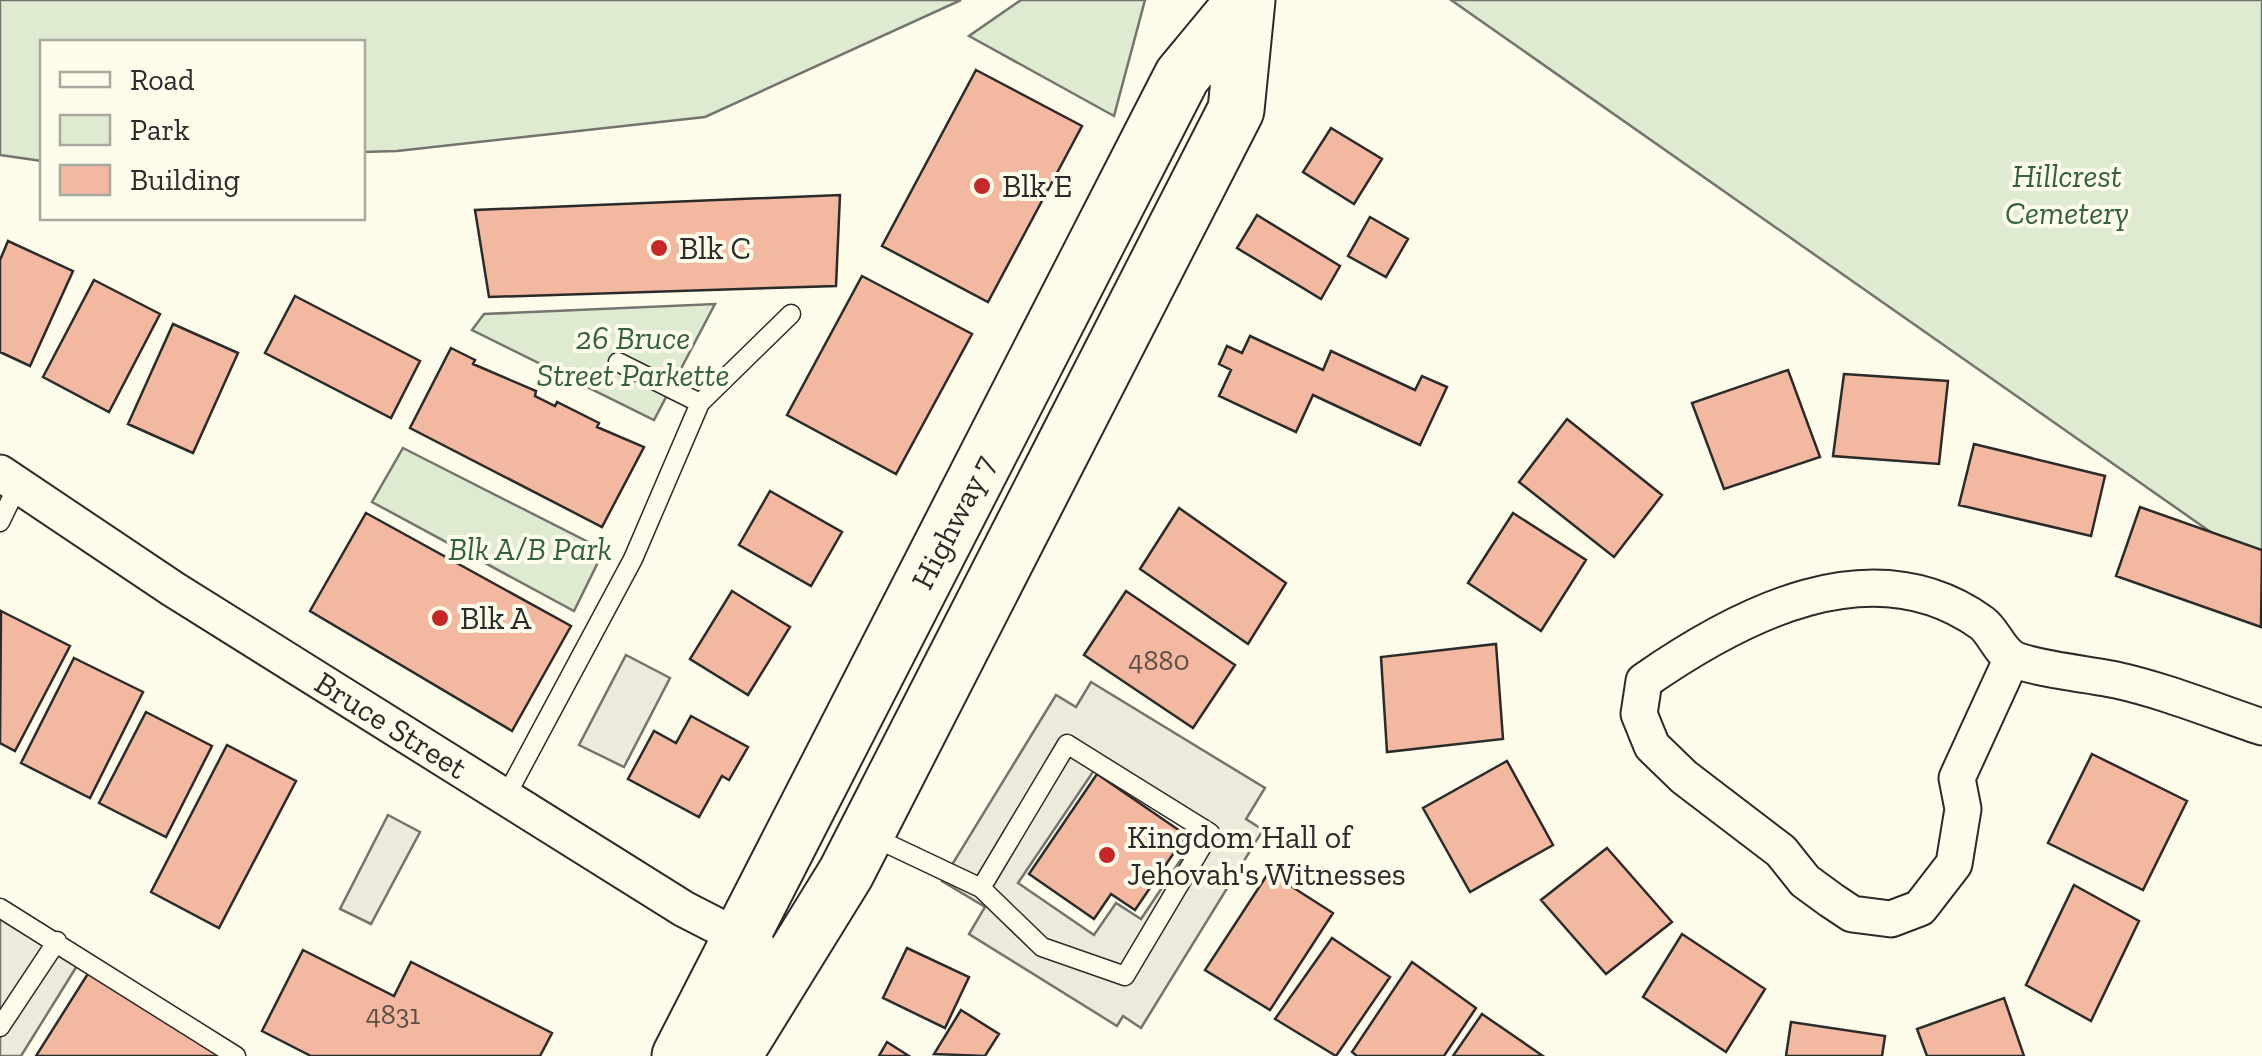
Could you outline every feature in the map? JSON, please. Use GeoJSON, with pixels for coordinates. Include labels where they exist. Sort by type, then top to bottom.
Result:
{"type":"FeatureCollection","features":[{"type":"Feature","properties":{"kind":"main road","name":"Highway 7"},"geometry":{"type":"LineString","coordinates":[[733,1056],[865,833],[1236,110],[1246,0]]}},
{"type":"Feature","properties":{"kind":"main road","name":"Highway 7"},"geometry":{"type":"LineString","coordinates":[[680,1056],[1182,76],[1246,0]]}},
{"type":"Feature","properties":{"kind":"street","name":"Bruce Street"},"geometry":{"type":"LineString","coordinates":[[9,479],[196,603],[684,909],[790,964]]}},
{"type":"Feature","properties":{"kind":"street"},"geometry":{"type":"LineString","coordinates":[[2012,658],[1957,778],[1963,809],[1954,864],[1920,908],[1891,920],[1852,914],[1805,881],[1780,851],[1684,777],[1652,746],[1639,714],[1644,681],[1719,631],[1779,606],[1840,588],[1916,591],[1983,624],[2012,658],[2122,681],[2262,727]]}},
{"type":"Feature","properties":{"kind":"lane"},"geometry":{"type":"LineString","coordinates":[[506,796],[633,559],[700,403],[791,314]]}},
{"type":"Feature","properties":{"kind":"lane"},"geometry":{"type":"LineString","coordinates":[[618,362],[700,403]]}},
{"type":"Feature","properties":{"kind":"lane"},"geometry":{"type":"LineString","coordinates":[[0,522],[9,479]]}},
{"type":"Feature","properties":{"kind":"lane"},"geometry":{"type":"LineString","coordinates":[[865,833],[981,888],[1042,948],[1125,976],[1210,833],[1067,744],[981,888]]}},
{"type":"Feature","properties":{"kind":"lane"},"geometry":{"type":"LineString","coordinates":[[0,908],[236,1056]]}},
{"type":"Feature","properties":{"kind":"lane"},"geometry":{"type":"LineString","coordinates":[[0,1028],[56,942]]}},
{"type":"Feature","properties":{"kind":"green space"},"geometry":{"type":"Polygon","coordinates":[[[0,0],[961,0],[705,117],[397,151],[365,152],[365,40],[40,40],[40,161],[0,155],[0,0]]]}},
{"type":"Feature","properties":{"kind":"green space"},"geometry":{"type":"Polygon","coordinates":[[[1021,0],[1145,0],[1114,116],[969,36],[1021,0]]]}},
{"type":"Feature","properties":{"kind":"green space","name":"Hillcrest Cemetery"},"geometry":{"type":"Polygon","coordinates":[[[1451,0],[2262,0],[2262,568],[1451,0]]]}},
{"type":"Feature","properties":{"kind":"green space","name":"26 Bruce Street Parkette"},"geometry":{"type":"Polygon","coordinates":[[[715,304],[654,420],[472,330],[484,314],[715,304]]]}},
{"type":"Feature","properties":{"kind":"green space","name":"Blk A/B Park"},"geometry":{"type":"Polygon","coordinates":[[[403,448],[604,550],[574,611],[372,502],[403,448]]]}},
{"type":"Feature","properties":{"kind":"shaded area"},"geometry":{"type":"Polygon","coordinates":[[[626,655],[670,678],[624,767],[579,745],[626,655]]]}},
{"type":"Feature","properties":{"kind":"shaded area"},"geometry":{"type":"Polygon","coordinates":[[[1091,682],[1265,788],[1246,819],[1263,830],[1141,1028],[1123,1016],[1117,1026],[969,934],[985,907],[942,881],[1056,695],[1076,707],[1091,682]],[[1097,766],[1018,883],[1094,935],[1116,903],[1141,919],[1198,834],[1097,766]]]}},
{"type":"Feature","properties":{"kind":"shaded area"},"geometry":{"type":"Polygon","coordinates":[[[388,815],[420,832],[371,924],[340,909],[388,815]]]}},
{"type":"Feature","properties":{"kind":"shaded area"},"geometry":{"type":"Polygon","coordinates":[[[0,907],[80,961],[21,1056],[0,1056],[0,907]]]}},
{"type":"Feature","properties":{"kind":"building","name":"Blk E"},"geometry":{"type":"Polygon","coordinates":[[[976,70],[1082,126],[988,302],[882,246],[976,70]]]}},
{"type":"Feature","properties":{"kind":"building"},"geometry":{"type":"Polygon","coordinates":[[[1331,128],[1382,159],[1354,204],[1303,172],[1331,128]]]}},
{"type":"Feature","properties":{"kind":"building","name":"Blk C"},"geometry":{"type":"Polygon","coordinates":[[[840,195],[836,286],[489,297],[475,210],[840,195]]]}},
{"type":"Feature","properties":{"kind":"building"},"geometry":{"type":"Polygon","coordinates":[[[1257,215],[1340,266],[1321,299],[1237,248],[1257,215]]]}},
{"type":"Feature","properties":{"kind":"building"},"geometry":{"type":"Polygon","coordinates":[[[1370,217],[1408,239],[1386,277],[1348,256],[1370,217]]]}},
{"type":"Feature","properties":{"kind":"building"},"geometry":{"type":"Polygon","coordinates":[[[8,241],[73,271],[30,366],[0,352],[0,260],[8,241]]]}},
{"type":"Feature","properties":{"kind":"building"},"geometry":{"type":"Polygon","coordinates":[[[862,276],[972,334],[896,474],[787,415],[862,276]]]}},
{"type":"Feature","properties":{"kind":"building"},"geometry":{"type":"Polygon","coordinates":[[[94,280],[160,314],[109,412],[43,377],[94,280]]]}},
{"type":"Feature","properties":{"kind":"building"},"geometry":{"type":"Polygon","coordinates":[[[295,296],[420,361],[391,418],[265,353],[295,296]]]}},
{"type":"Feature","properties":{"kind":"building"},"geometry":{"type":"Polygon","coordinates":[[[173,324],[238,353],[193,453],[128,424],[173,324]]]}},
{"type":"Feature","properties":{"kind":"building"},"geometry":{"type":"Polygon","coordinates":[[[1250,336],[1323,370],[1331,351],[1415,390],[1422,376],[1447,387],[1420,445],[1313,395],[1296,432],[1219,396],[1231,370],[1219,364],[1227,346],[1242,353],[1250,336]]]}},
{"type":"Feature","properties":{"kind":"building"},"geometry":{"type":"Polygon","coordinates":[[[451,348],[475,360],[473,364],[536,391],[535,396],[555,406],[557,402],[599,423],[597,427],[644,447],[602,527],[410,428],[451,348]]]}},
{"type":"Feature","properties":{"kind":"building"},"geometry":{"type":"Polygon","coordinates":[[[1788,370],[1820,457],[1724,489],[1692,403],[1788,370]]]}},
{"type":"Feature","properties":{"kind":"building"},"geometry":{"type":"Polygon","coordinates":[[[1844,374],[1948,381],[1939,464],[1833,456],[1844,374]]]}},
{"type":"Feature","properties":{"kind":"building"},"geometry":{"type":"Polygon","coordinates":[[[1567,419],[1662,495],[1614,557],[1519,482],[1567,419]]]}},
{"type":"Feature","properties":{"kind":"building"},"geometry":{"type":"Polygon","coordinates":[[[1974,444],[2105,476],[2091,536],[1959,505],[1974,444]]]}},
{"type":"Feature","properties":{"kind":"building"},"geometry":{"type":"Polygon","coordinates":[[[770,491],[842,532],[811,586],[739,545],[770,491]]]}},
{"type":"Feature","properties":{"kind":"building"},"geometry":{"type":"Polygon","coordinates":[[[2140,507],[2262,550],[2261,627],[2116,576],[2140,507]]]}},
{"type":"Feature","properties":{"kind":"building"},"geometry":{"type":"Polygon","coordinates":[[[1179,508],[1286,583],[1248,644],[1140,569],[1179,508]]]}},
{"type":"Feature","properties":{"kind":"building","name":"Blk A"},"geometry":{"type":"Polygon","coordinates":[[[366,513],[571,626],[512,731],[310,611],[366,513]]]}},
{"type":"Feature","properties":{"kind":"building"},"geometry":{"type":"Polygon","coordinates":[[[1513,513],[1586,560],[1541,631],[1468,583],[1513,513]]]}},
{"type":"Feature","properties":{"kind":"building"},"geometry":{"type":"Polygon","coordinates":[[[732,591],[790,627],[748,695],[690,659],[732,591]]]}},
{"type":"Feature","properties":{"kind":"building"},"geometry":{"type":"Polygon","coordinates":[[[1126,591],[1235,665],[1193,728],[1084,655],[1126,591]]]}},
{"type":"Feature","properties":{"kind":"building"},"geometry":{"type":"Polygon","coordinates":[[[1,611],[70,646],[15,751],[0,743],[1,611]]]}},
{"type":"Feature","properties":{"kind":"building"},"geometry":{"type":"Polygon","coordinates":[[[1496,644],[1503,739],[1387,752],[1381,657],[1496,644]]]}},
{"type":"Feature","properties":{"kind":"building"},"geometry":{"type":"Polygon","coordinates":[[[74,658],[143,692],[90,798],[21,763],[74,658]]]}},
{"type":"Feature","properties":{"kind":"building"},"geometry":{"type":"Polygon","coordinates":[[[146,712],[212,746],[166,837],[99,803],[146,712]]]}},
{"type":"Feature","properties":{"kind":"building"},"geometry":{"type":"Polygon","coordinates":[[[691,716],[748,747],[729,780],[722,776],[699,817],[628,779],[654,731],[676,743],[691,716]]]}},
{"type":"Feature","properties":{"kind":"building"},"geometry":{"type":"Polygon","coordinates":[[[227,745],[296,781],[219,928],[151,892],[227,745]]]}},
{"type":"Feature","properties":{"kind":"building"},"geometry":{"type":"Polygon","coordinates":[[[2092,754],[2187,801],[2143,890],[2048,843],[2092,754]]]}},
{"type":"Feature","properties":{"kind":"building"},"geometry":{"type":"Polygon","coordinates":[[[1507,761],[1553,845],[1470,892],[1423,808],[1507,761]]]}},
{"type":"Feature","properties":{"kind":"building","name":"Kingdom Hall of Jehovah's Witnesses"},"geometry":{"type":"Polygon","coordinates":[[[1097,774],[1186,835],[1135,910],[1111,894],[1094,919],[1029,874],[1097,774]]]}},
{"type":"Feature","properties":{"kind":"building"},"geometry":{"type":"Polygon","coordinates":[[[1607,848],[1672,922],[1606,974],[1541,900],[1607,848]]]}},
{"type":"Feature","properties":{"kind":"building"},"geometry":{"type":"Polygon","coordinates":[[[1269,872],[1333,913],[1270,1010],[1205,970],[1269,872]]]}},
{"type":"Feature","properties":{"kind":"building"},"geometry":{"type":"Polygon","coordinates":[[[2074,885],[2139,921],[2091,1021],[2026,985],[2074,885]]]}},
{"type":"Feature","properties":{"kind":"building"},"geometry":{"type":"Polygon","coordinates":[[[1682,934],[1765,989],[1726,1052],[1643,997],[1682,934]]]}},
{"type":"Feature","properties":{"kind":"building"},"geometry":{"type":"Polygon","coordinates":[[[1332,938],[1390,977],[1336,1056],[1275,1019],[1332,938]]]}},
{"type":"Feature","properties":{"kind":"building"},"geometry":{"type":"Polygon","coordinates":[[[907,948],[969,977],[945,1028],[883,998],[907,948]]]}},
{"type":"Feature","properties":{"kind":"building"},"geometry":{"type":"Polygon","coordinates":[[[303,950],[394,996],[411,962],[552,1033],[540,1056],[311,1056],[262,1031],[303,950]]]}},
{"type":"Feature","properties":{"kind":"building"},"geometry":{"type":"Polygon","coordinates":[[[1412,962],[1476,1008],[1444,1056],[1357,1056],[1352,1052],[1412,962]]]}},
{"type":"Feature","properties":{"kind":"building"},"geometry":{"type":"Polygon","coordinates":[[[89,972],[221,1056],[36,1056],[89,972]]]}},
{"type":"Feature","properties":{"kind":"building"},"geometry":{"type":"Polygon","coordinates":[[[2004,998],[2024,1056],[1927,1056],[1917,1029],[2004,998]]]}},
{"type":"Feature","properties":{"kind":"building"},"geometry":{"type":"Polygon","coordinates":[[[961,1010],[999,1034],[985,1056],[934,1054],[961,1010]]]}},
{"type":"Feature","properties":{"kind":"building"},"geometry":{"type":"Polygon","coordinates":[[[1482,1014],[1543,1056],[1453,1056],[1482,1014]]]}},
{"type":"Feature","properties":{"kind":"building"},"geometry":{"type":"Polygon","coordinates":[[[1791,1022],[1885,1036],[1882,1056],[1786,1056],[1791,1022]]]}},
{"type":"Feature","properties":{"kind":"building"},"geometry":{"type":"Polygon","coordinates":[[[887,1042],[909,1056],[879,1056],[887,1042]]]}},
{"type":"Feature","properties":{"kind":"place","name":"Blk E"},"geometry":{"type":"Point","coordinates":[982,186]}},
{"type":"Feature","properties":{"kind":"place","name":"Blk C"},"geometry":{"type":"Point","coordinates":[659,248]}},
{"type":"Feature","properties":{"kind":"place","name":"Blk A"},"geometry":{"type":"Point","coordinates":[440,618]}},
{"type":"Feature","properties":{"kind":"place","name":"Kingdom Hall of Jehovah's Witnesses"},"geometry":{"type":"Point","coordinates":[1107,855]}}]}
